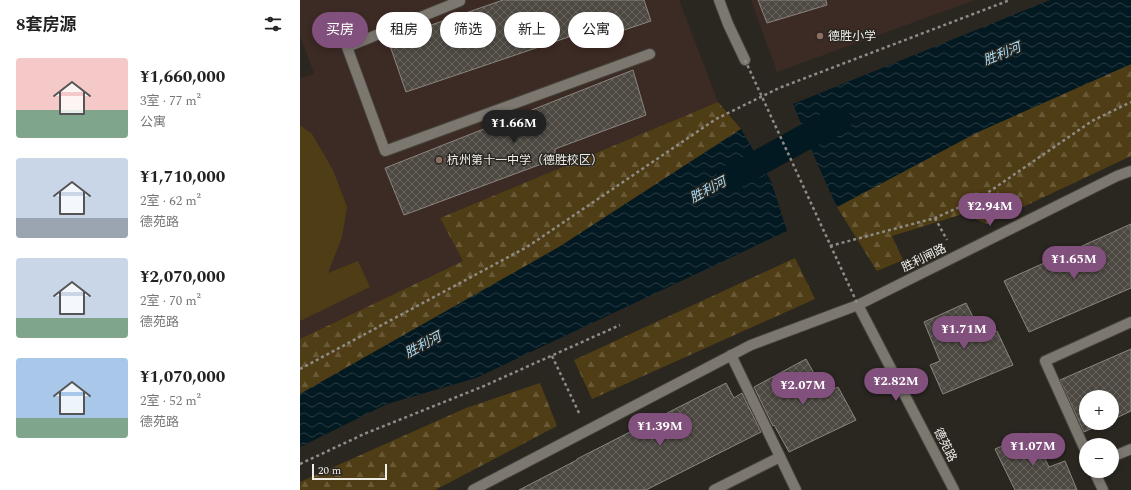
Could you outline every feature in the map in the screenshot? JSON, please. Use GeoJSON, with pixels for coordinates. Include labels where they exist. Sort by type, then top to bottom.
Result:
{"type":"FeatureCollection","features":[{"type":"Feature","properties":{"kind":"street"},"geometry":{"type":"LineString","coordinates":[[461,0],[348,47],[385,151],[650,54]]}},
{"type":"Feature","properties":{"kind":"street"},"geometry":{"type":"LineString","coordinates":[[719,0],[728,24],[745,60]]}},
{"type":"Feature","properties":{"kind":"street","name":"胜利闸路"},"geometry":{"type":"LineString","coordinates":[[473,490],[751,345],[858,305],[1117,176],[1131,171]]}},
{"type":"Feature","properties":{"kind":"street","name":"德苑路"},"geometry":{"type":"LineString","coordinates":[[858,305],[954,490]]}},
{"type":"Feature","properties":{"kind":"street"},"geometry":{"type":"LineString","coordinates":[[1080,438],[1045,360],[1131,322]]}},
{"type":"Feature","properties":{"kind":"street"},"geometry":{"type":"LineString","coordinates":[[731,355],[796,490]]}},
{"type":"Feature","properties":{"kind":"street"},"geometry":{"type":"LineString","coordinates":[[1119,454],[1131,449]]}},
{"type":"Feature","properties":{"kind":"street"},"geometry":{"type":"LineString","coordinates":[[714,490],[780,457]]}},
{"type":"Feature","properties":{"kind":"street"},"geometry":{"type":"LineString","coordinates":[[1097,478],[1103,490]]}},
{"type":"Feature","properties":{"kind":"path"},"geometry":{"type":"LineString","coordinates":[[300,370],[527,247],[716,119],[779,88],[1010,0]]}},
{"type":"Feature","properties":{"kind":"path"},"geometry":{"type":"LineString","coordinates":[[745,60],[858,305]]}},
{"type":"Feature","properties":{"kind":"path"},"geometry":{"type":"LineString","coordinates":[[830,246],[935,218],[980,198],[1092,121],[1131,102]]}},
{"type":"Feature","properties":{"kind":"path"},"geometry":{"type":"LineString","coordinates":[[935,218],[956,257]]}},
{"type":"Feature","properties":{"kind":"path"},"geometry":{"type":"LineString","coordinates":[[300,464],[364,434],[484,386],[620,325]]}},
{"type":"Feature","properties":{"kind":"path"},"geometry":{"type":"LineString","coordinates":[[552,356],[587,430]]}},
{"type":"Feature","properties":{"kind":"shaded area","name":"杭州第十一中学（德胜校区）"},"geometry":{"type":"Polygon","coordinates":[[[300,0],[679,0],[718,102],[440,218],[463,261],[300,339],[300,79],[314,73],[300,36],[300,0]]]}},
{"type":"Feature","properties":{"kind":"shaded area","name":"德胜小学"},"geometry":{"type":"Polygon","coordinates":[[[751,0],[975,0],[777,72],[751,0]]]}},
{"type":"Feature","properties":{"kind":"green space"},"geometry":{"type":"Polygon","coordinates":[[[1131,64],[1131,156],[987,224],[963,214],[892,236],[903,260],[877,271],[837,207],[978,132],[1131,64]]]}},
{"type":"Feature","properties":{"kind":"green space"},"geometry":{"type":"Polygon","coordinates":[[[718,102],[741,129],[559,247],[300,394],[300,339],[463,261],[440,218],[718,102]]]}},
{"type":"Feature","properties":{"kind":"green space"},"geometry":{"type":"Polygon","coordinates":[[[300,125],[312,134],[333,170],[347,207],[342,237],[328,273],[358,261],[370,287],[300,321],[300,125]]]}},
{"type":"Feature","properties":{"kind":"green space"},"geometry":{"type":"Polygon","coordinates":[[[795,258],[815,299],[592,399],[574,360],[795,258]]]}},
{"type":"Feature","properties":{"kind":"green space"},"geometry":{"type":"Polygon","coordinates":[[[540,383],[557,426],[435,490],[300,490],[300,482],[466,408],[540,383]]]}},
{"type":"Feature","properties":{"kind":"water"},"geometry":{"type":"Polygon","coordinates":[[[1050,0],[1131,0],[1131,64],[978,132],[837,207],[793,104],[1050,0]]]}},
{"type":"Feature","properties":{"kind":"water"},"geometry":{"type":"Polygon","coordinates":[[[741,129],[771,181],[787,231],[476,378],[387,404],[300,447],[300,394],[559,247],[741,129]]]}},
{"type":"Feature","properties":{"kind":"building"},"geometry":{"type":"Polygon","coordinates":[[[503,0],[644,0],[651,21],[624,30],[624,12],[568,12],[568,37],[560,40],[560,12],[504,12],[504,48],[536,48],[406,92],[391,48],[432,48],[432,25],[440,22],[440,48],[496,48],[496,12],[468,12],[503,0]]]}},
{"type":"Feature","properties":{"kind":"building"},"geometry":{"type":"Polygon","coordinates":[[[758,0],[826,0],[827,5],[767,23],[758,0]]]}},
{"type":"Feature","properties":{"kind":"building"},"geometry":{"type":"Polygon","coordinates":[[[633,70],[646,115],[555,149],[555,159],[404,215],[385,168],[633,70]]]}},
{"type":"Feature","properties":{"kind":"building"},"geometry":{"type":"Polygon","coordinates":[[[1131,224],[1131,288],[1029,332],[1004,281],[1131,224]]]}},
{"type":"Feature","properties":{"kind":"building"},"geometry":{"type":"Polygon","coordinates":[[[966,303],[983,337],[997,331],[1013,365],[943,394],[930,365],[940,361],[924,322],[966,303]]]}},
{"type":"Feature","properties":{"kind":"building"},"geometry":{"type":"Polygon","coordinates":[[[1131,349],[1131,411],[1119,417],[1119,390],[1079,390],[1079,421],[1060,380],[1131,349]]]}},
{"type":"Feature","properties":{"kind":"building"},"geometry":{"type":"Polygon","coordinates":[[[806,359],[825,393],[838,387],[856,420],[789,452],[774,425],[773,426],[754,387],[806,359]]]}},
{"type":"Feature","properties":{"kind":"building"},"geometry":{"type":"Polygon","coordinates":[[[726,383],[734,398],[742,393],[761,432],[646,490],[519,490],[577,459],[726,383]]]}},
{"type":"Feature","properties":{"kind":"building"},"geometry":{"type":"Polygon","coordinates":[[[1032,433],[1049,467],[1065,461],[1077,490],[1015,490],[995,449],[1032,433]]]}},
{"type":"Feature","properties":{"kind":"waterway","name":"胜利河"},"geometry":{"type":"LineString","coordinates":[[729,179],[822,128],[839,121]]}},
{"type":"Feature","properties":{"kind":"place","name":"德胜小学"},"geometry":{"type":"Point","coordinates":[820,36]}},
{"type":"Feature","properties":{"kind":"place","name":"杭州第十一中学（德胜校区）"},"geometry":{"type":"Point","coordinates":[439,160]}}]}
